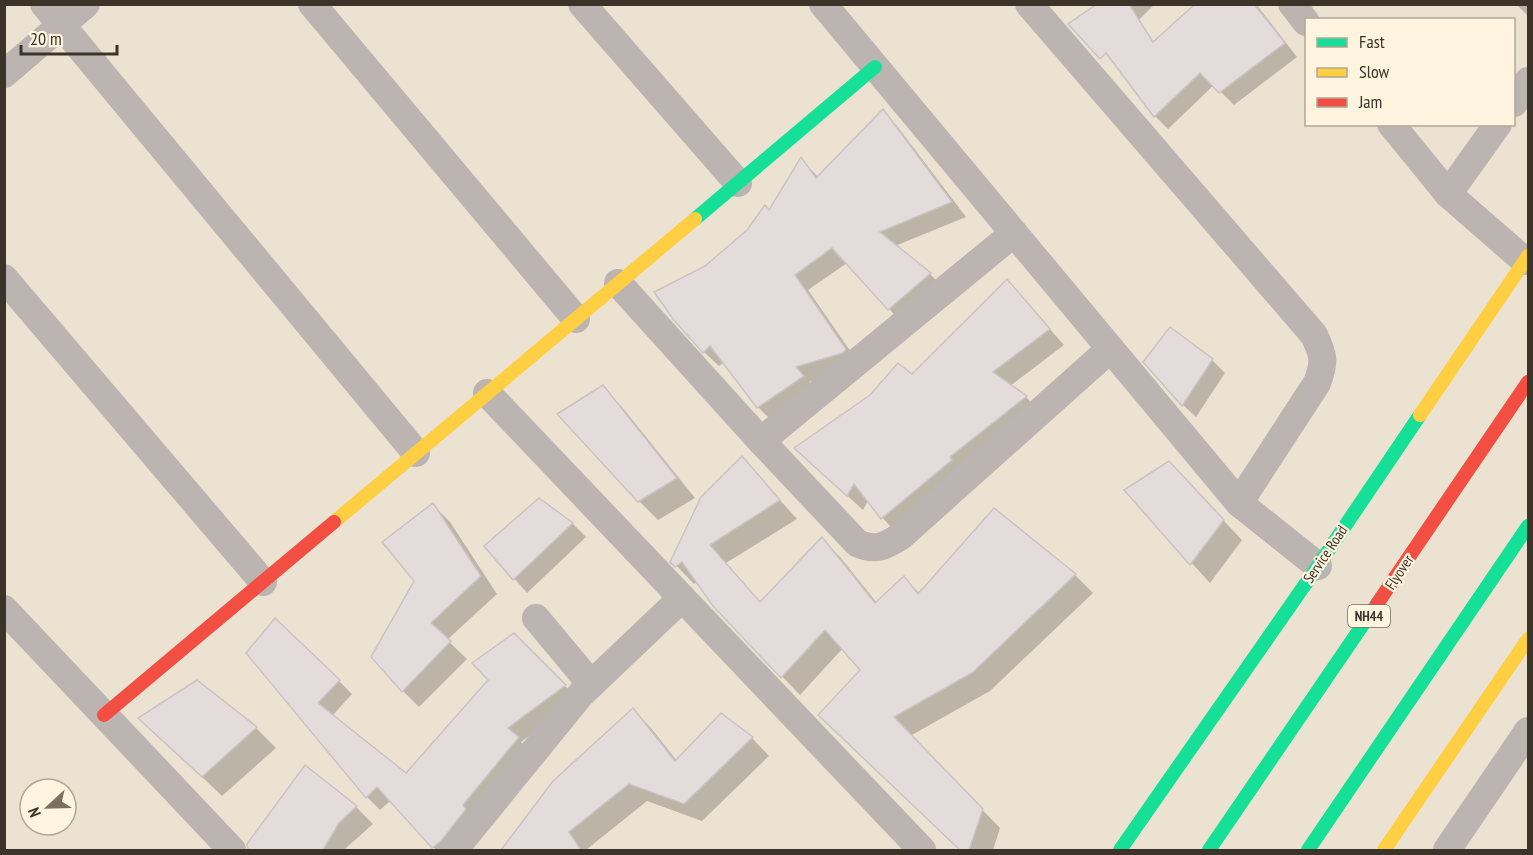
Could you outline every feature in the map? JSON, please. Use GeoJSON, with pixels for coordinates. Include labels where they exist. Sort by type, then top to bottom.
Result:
{"type":"FeatureCollection","features":[{"type":"Feature","properties":{"kind":"main road"},"geometry":{"type":"LineString","coordinates":[[104,715],[875,67]]}},
{"type":"Feature","properties":{"kind":"main road","name":"Service Road"},"geometry":{"type":"LineString","coordinates":[[1120,850],[1318,566],[1527,259]]}},
{"type":"Feature","properties":{"kind":"main road","name":"Flyover"},"geometry":{"type":"LineString","coordinates":[[1209,850],[1528,382]]}},
{"type":"Feature","properties":{"kind":"main road"},"geometry":{"type":"LineString","coordinates":[[1308,850],[1528,526]]}},
{"type":"Feature","properties":{"kind":"main road"},"geometry":{"type":"LineString","coordinates":[[1384,850],[1528,639]]}},
{"type":"Feature","properties":{"kind":"street"},"geometry":{"type":"LineString","coordinates":[[4,74],[53,15],[86,4]]}},
{"type":"Feature","properties":{"kind":"street"},"geometry":{"type":"LineString","coordinates":[[312,4],[576,318]]}},
{"type":"Feature","properties":{"kind":"street"},"geometry":{"type":"LineString","coordinates":[[582,4],[738,183]]}},
{"type":"Feature","properties":{"kind":"street"},"geometry":{"type":"LineString","coordinates":[[823,4],[1239,503],[1318,566]]}},
{"type":"Feature","properties":{"kind":"street"},"geometry":{"type":"LineString","coordinates":[[1029,4],[1314,335],[1322,352],[1324,367],[1317,383],[1239,503]]}},
{"type":"Feature","properties":{"kind":"street"},"geometry":{"type":"LineString","coordinates":[[1292,4],[1305,21]]}},
{"type":"Feature","properties":{"kind":"street"},"geometry":{"type":"LineString","coordinates":[[53,15],[416,453]]}},
{"type":"Feature","properties":{"kind":"street"},"geometry":{"type":"LineString","coordinates":[[1515,100],[1528,81]]}},
{"type":"Feature","properties":{"kind":"street"},"geometry":{"type":"LineString","coordinates":[[1393,126],[1448,194],[1527,259]]}},
{"type":"Feature","properties":{"kind":"street"},"geometry":{"type":"LineString","coordinates":[[1448,194],[1497,126]]}},
{"type":"Feature","properties":{"kind":"street"},"geometry":{"type":"LineString","coordinates":[[762,441],[1014,233]]}},
{"type":"Feature","properties":{"kind":"street"},"geometry":{"type":"LineString","coordinates":[[4,278],[263,582]]}},
{"type":"Feature","properties":{"kind":"street"},"geometry":{"type":"LineString","coordinates":[[618,283],[857,543],[867,548],[879,548],[901,536],[1110,349]]}},
{"type":"Feature","properties":{"kind":"street"},"geometry":{"type":"LineString","coordinates":[[487,393],[921,850]]}},
{"type":"Feature","properties":{"kind":"street"},"geometry":{"type":"LineString","coordinates":[[454,850],[581,694],[682,598]]}},
{"type":"Feature","properties":{"kind":"street"},"geometry":{"type":"LineString","coordinates":[[4,609],[232,850]]}},
{"type":"Feature","properties":{"kind":"street"},"geometry":{"type":"LineString","coordinates":[[536,618],[591,684]]}},
{"type":"Feature","properties":{"kind":"street"},"geometry":{"type":"LineString","coordinates":[[1447,850],[1528,730]]}},
{"type":"Feature","properties":{"kind":"building"},"geometry":{"type":"Polygon","coordinates":[[[1097,4],[1129,4],[1153,42],[1195,4],[1254,4],[1285,43],[1219,93],[1200,73],[1154,117],[1106,53],[1100,59],[1068,24],[1097,4]]]}},
{"type":"Feature","properties":{"kind":"building"},"geometry":{"type":"Polygon","coordinates":[[[883,109],[952,202],[880,232],[931,273],[888,310],[832,248],[795,275],[846,349],[843,353],[796,367],[804,376],[757,408],[710,346],[703,353],[673,319],[654,292],[705,266],[747,230],[765,205],[769,210],[801,157],[816,178],[883,109]]]}},
{"type":"Feature","properties":{"kind":"building"},"geometry":{"type":"Polygon","coordinates":[[[1007,279],[1050,329],[993,372],[1027,396],[950,457],[952,460],[881,519],[854,484],[847,496],[794,448],[870,395],[898,363],[912,374],[1007,279]]]}},
{"type":"Feature","properties":{"kind":"building"},"geometry":{"type":"Polygon","coordinates":[[[1170,327],[1213,359],[1182,406],[1143,362],[1170,327]]]}},
{"type":"Feature","properties":{"kind":"building"},"geometry":{"type":"Polygon","coordinates":[[[603,385],[677,478],[638,502],[557,414],[603,385]]]}},
{"type":"Feature","properties":{"kind":"building"},"geometry":{"type":"Polygon","coordinates":[[[742,456],[780,500],[710,545],[760,602],[822,537],[875,603],[904,576],[918,594],[994,508],[1076,574],[972,673],[894,717],[983,809],[969,850],[960,850],[818,715],[860,670],[825,630],[781,678],[713,606],[682,562],[675,567],[670,562],[701,497],[742,456]]]}},
{"type":"Feature","properties":{"kind":"building"},"geometry":{"type":"Polygon","coordinates":[[[1169,461],[1224,520],[1190,565],[1124,490],[1169,461]]]}},
{"type":"Feature","properties":{"kind":"building"},"geometry":{"type":"Polygon","coordinates":[[[539,498],[573,523],[513,580],[484,546],[539,498]]]}},
{"type":"Feature","properties":{"kind":"building"},"geometry":{"type":"Polygon","coordinates":[[[433,503],[481,576],[431,623],[451,641],[402,692],[371,657],[414,581],[382,542],[433,503]]]}},
{"type":"Feature","properties":{"kind":"building"},"geometry":{"type":"Polygon","coordinates":[[[275,618],[340,680],[318,703],[406,773],[488,680],[472,663],[514,633],[566,685],[508,728],[519,737],[463,805],[466,809],[441,841],[432,848],[377,787],[366,798],[246,653],[275,618]]]}},
{"type":"Feature","properties":{"kind":"building"},"geometry":{"type":"Polygon","coordinates":[[[197,680],[257,727],[202,777],[138,718],[197,680]]]}},
{"type":"Feature","properties":{"kind":"building"},"geometry":{"type":"Polygon","coordinates":[[[633,708],[675,761],[721,713],[753,737],[684,804],[629,784],[569,832],[581,850],[501,850],[553,781],[633,708]]]}},
{"type":"Feature","properties":{"kind":"building"},"geometry":{"type":"Polygon","coordinates":[[[305,765],[357,806],[339,823],[323,850],[248,850],[247,844],[305,765]]]}},
{"type":"Feature","properties":{"kind":"traffic: fast"},"geometry":{"type":"LineString","coordinates":[[695,219],[875,67]]}},
{"type":"Feature","properties":{"kind":"traffic: fast"},"geometry":{"type":"LineString","coordinates":[[1120,850],[1420,415]]}},
{"type":"Feature","properties":{"kind":"traffic: fast"},"geometry":{"type":"LineString","coordinates":[[1308,850],[1528,526]]}},
{"type":"Feature","properties":{"kind":"traffic: fast"},"geometry":{"type":"LineString","coordinates":[[1209,850],[1377,604]]}},
{"type":"Feature","properties":{"kind":"traffic: slow"},"geometry":{"type":"LineString","coordinates":[[334,522],[695,219]]}},
{"type":"Feature","properties":{"kind":"traffic: slow"},"geometry":{"type":"LineString","coordinates":[[1420,415],[1528,256]]}},
{"type":"Feature","properties":{"kind":"traffic: slow"},"geometry":{"type":"LineString","coordinates":[[1384,850],[1528,639]]}},
{"type":"Feature","properties":{"kind":"traffic: jam"},"geometry":{"type":"LineString","coordinates":[[1377,604],[1528,382]]}},
{"type":"Feature","properties":{"kind":"traffic: jam"},"geometry":{"type":"LineString","coordinates":[[104,715],[334,522]]}}]}
